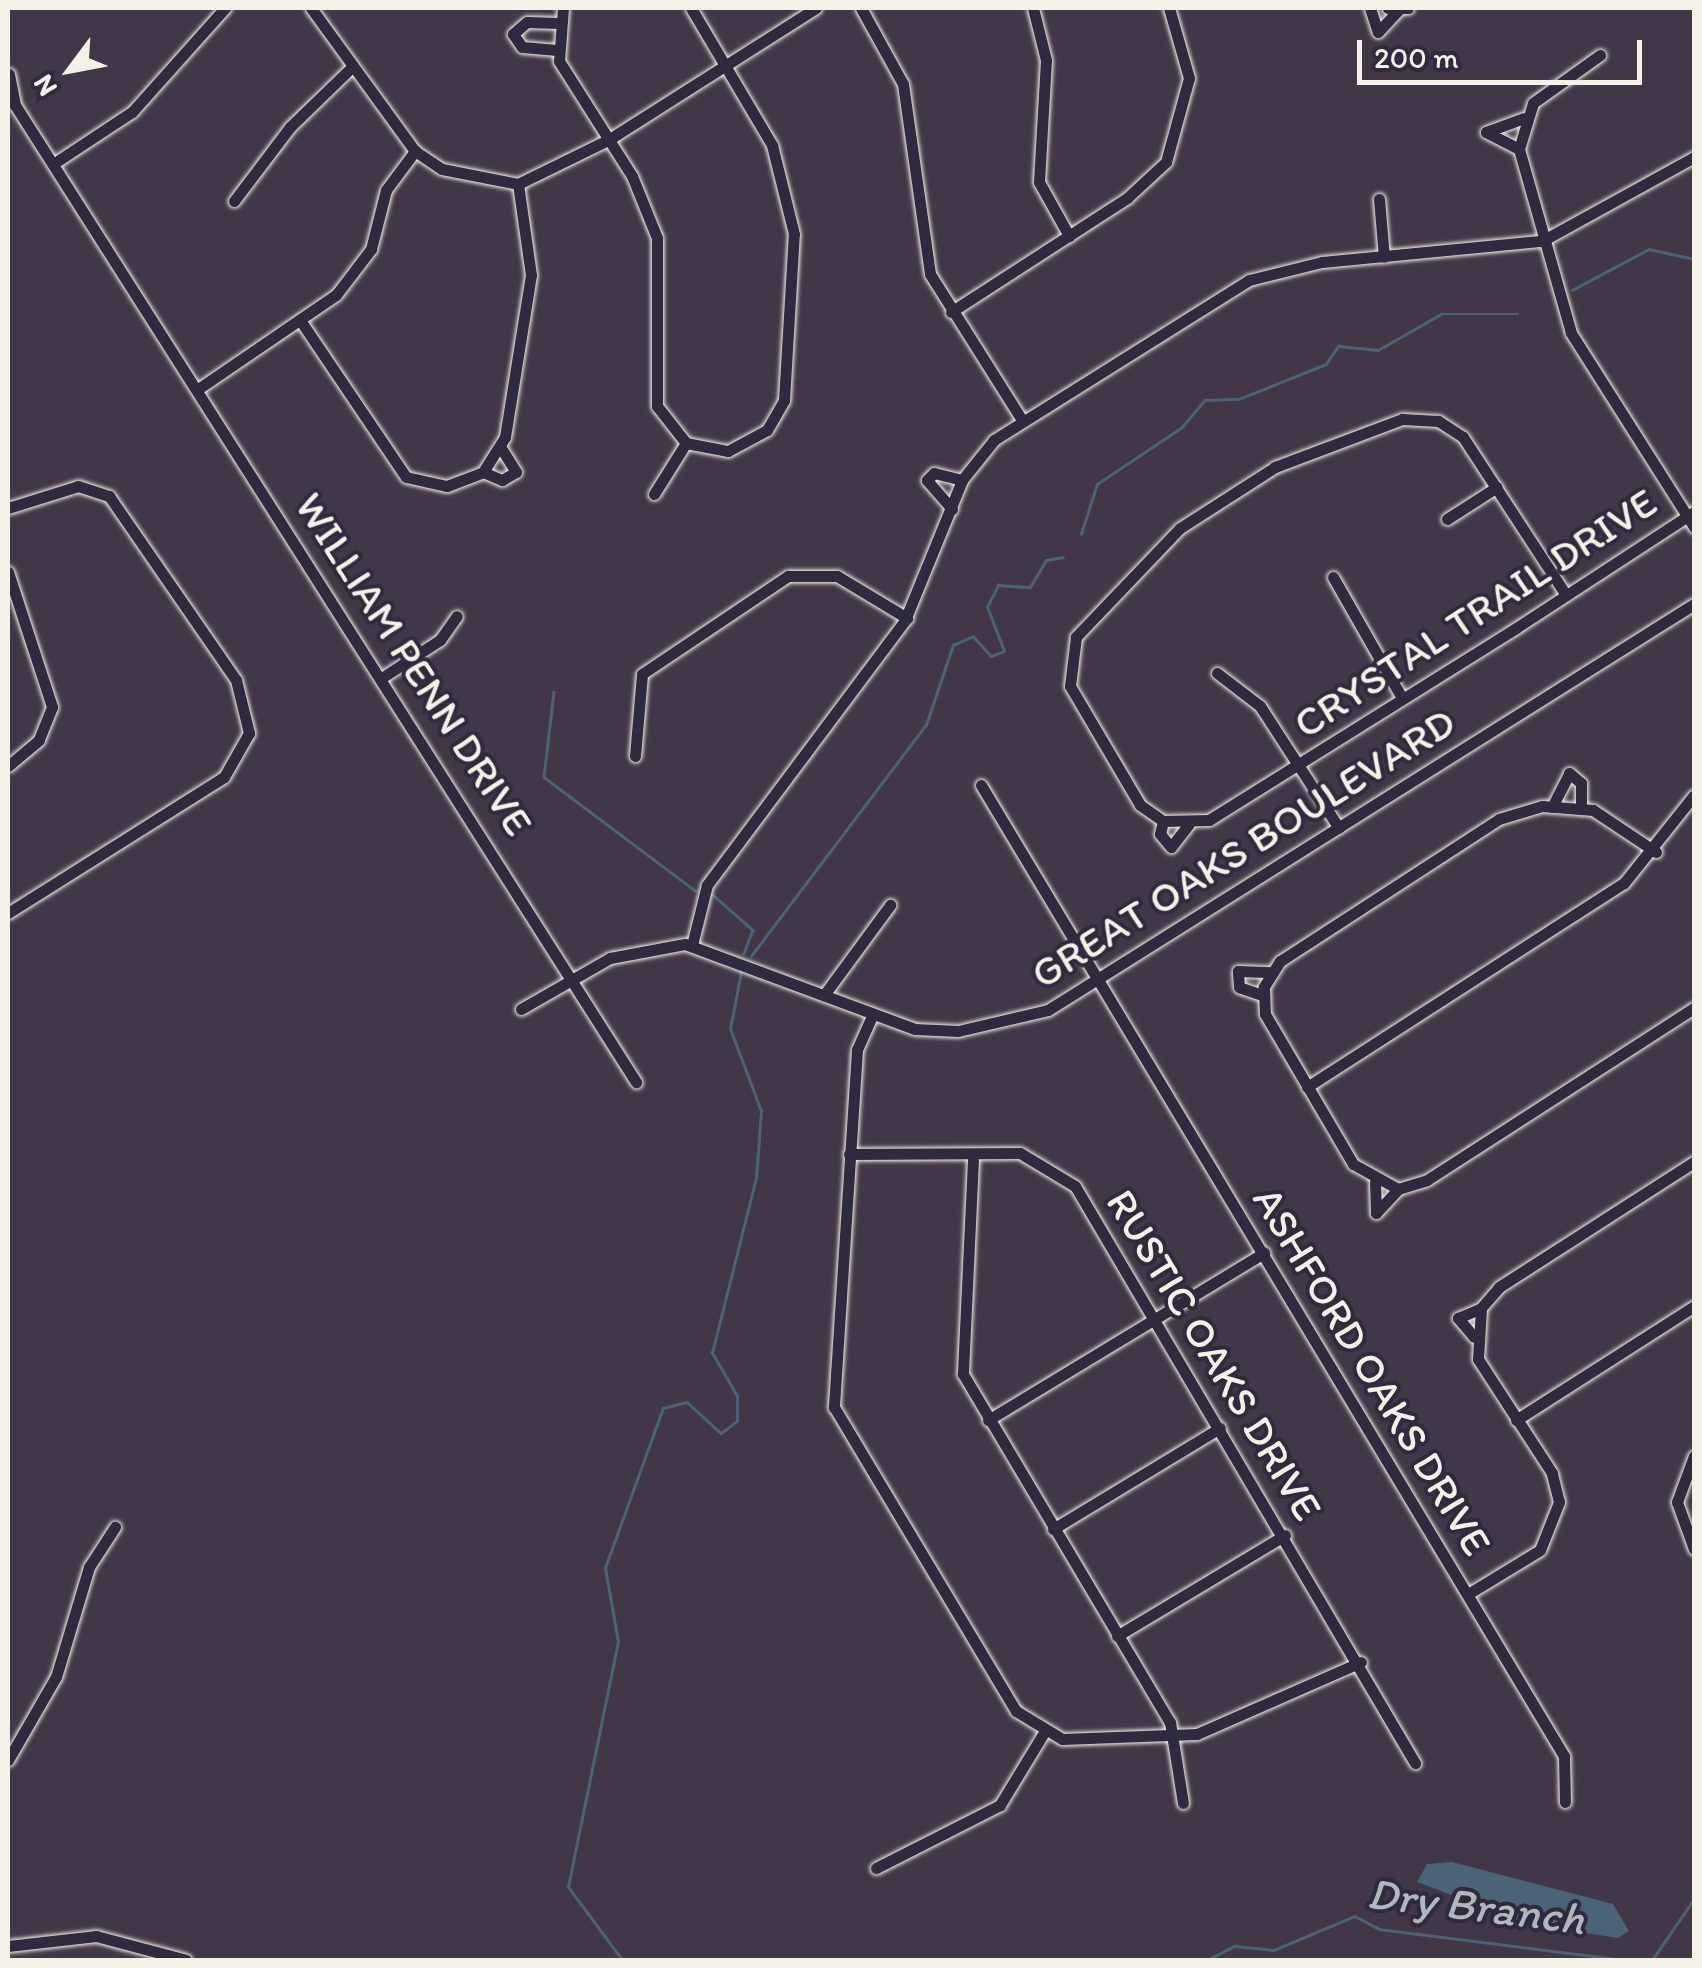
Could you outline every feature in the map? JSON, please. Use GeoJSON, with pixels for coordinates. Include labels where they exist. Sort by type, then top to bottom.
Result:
{"type":"FeatureCollection","features":[{"type":"Feature","properties":{"kind":"street"},"geometry":{"type":"LineString","coordinates":[[53,164],[132,112],[225,8]]}},
{"type":"Feature","properties":{"kind":"street"},"geometry":{"type":"LineString","coordinates":[[311,8],[415,150],[442,168],[518,184],[608,140],[816,8]]}},
{"type":"Feature","properties":{"kind":"street"},"geometry":{"type":"LineString","coordinates":[[563,8],[556,50],[658,238],[654,387],[664,420],[686,444],[728,451],[751,443],[784,400],[796,271],[788,198],[772,145],[691,8]]}},
{"type":"Feature","properties":{"kind":"street"},"geometry":{"type":"LineString","coordinates":[[861,8],[903,84],[920,240],[951,312],[1022,420]]}},
{"type":"Feature","properties":{"kind":"street"},"geometry":{"type":"LineString","coordinates":[[1034,8],[1046,60],[1039,182],[1068,236]]}},
{"type":"Feature","properties":{"kind":"street"},"geometry":{"type":"LineString","coordinates":[[951,312],[1144,186],[1178,136],[1189,78],[1170,8]]}},
{"type":"Feature","properties":{"kind":"street"},"geometry":{"type":"LineString","coordinates":[[1370,8],[1378,32],[1400,8]]}},
{"type":"Feature","properties":{"kind":"street"},"geometry":{"type":"LineString","coordinates":[[1388,8],[1408,8]]}},
{"type":"Feature","properties":{"kind":"street"},"geometry":{"type":"LineString","coordinates":[[556,50],[522,47],[513,34],[527,22],[558,22]]}},
{"type":"Feature","properties":{"kind":"street"},"geometry":{"type":"LineString","coordinates":[[1600,56],[1544,91],[1524,118],[1519,149],[1570,332],[1692,518]]}},
{"type":"Feature","properties":{"kind":"street"},"geometry":{"type":"LineString","coordinates":[[234,201],[290,126],[352,67]]}},
{"type":"Feature","properties":{"kind":"street","name":"WILLIAM PENN DRIVE"},"geometry":{"type":"LineString","coordinates":[[9,74],[16,105],[384,677],[636,1082]]}},
{"type":"Feature","properties":{"kind":"street"},"geometry":{"type":"LineString","coordinates":[[1519,149],[1486,132],[1524,118]]}},
{"type":"Feature","properties":{"kind":"street"},"geometry":{"type":"LineString","coordinates":[[198,389],[336,295],[372,249],[386,190],[415,150]]}},
{"type":"Feature","properties":{"kind":"street"},"geometry":{"type":"LineString","coordinates":[[692,945],[707,886],[907,618],[962,480],[1022,420],[1249,280],[1384,257],[1542,241],[1694,158]]}},
{"type":"Feature","properties":{"kind":"street"},"geometry":{"type":"LineString","coordinates":[[300,320],[406,477],[447,486],[483,472],[501,448],[531,275],[518,184]]}},
{"type":"Feature","properties":{"kind":"street"},"geometry":{"type":"LineString","coordinates":[[1379,199],[1384,257]]}},
{"type":"Feature","properties":{"kind":"street"},"geometry":{"type":"LineString","coordinates":[[1189,824],[1163,820],[1132,794],[1068,670],[1087,622],[1166,539],[1275,466],[1402,419],[1454,428],[1498,487],[1566,594]]}},
{"type":"Feature","properties":{"kind":"street"},"geometry":{"type":"LineString","coordinates":[[654,494],[686,444]]}},
{"type":"Feature","properties":{"kind":"street"},"geometry":{"type":"LineString","coordinates":[[483,472],[502,480],[516,472],[501,448]]}},
{"type":"Feature","properties":{"kind":"street"},"geometry":{"type":"LineString","coordinates":[[952,509],[927,480],[934,473],[962,480]]}},
{"type":"Feature","properties":{"kind":"street"},"geometry":{"type":"LineString","coordinates":[[8,508],[78,486],[109,496],[236,680],[249,733],[224,778],[9,909]]}},
{"type":"Feature","properties":{"kind":"street"},"geometry":{"type":"LineString","coordinates":[[1448,519],[1498,487]]}},
{"type":"Feature","properties":{"kind":"street","name":"CRYSTAL TRAIL DRIVE"},"geometry":{"type":"LineString","coordinates":[[1163,820],[1160,834],[1171,846],[1189,824],[1298,765],[1692,518]]}},
{"type":"Feature","properties":{"kind":"street"},"geometry":{"type":"LineString","coordinates":[[8,572],[52,707],[39,740],[8,766]]}},
{"type":"Feature","properties":{"kind":"street"},"geometry":{"type":"LineString","coordinates":[[635,756],[633,694],[642,674],[788,576],[837,576],[907,618]]}},
{"type":"Feature","properties":{"kind":"street"},"geometry":{"type":"LineString","coordinates":[[1333,576],[1402,698]]}},
{"type":"Feature","properties":{"kind":"street","name":"GREAT OAKS BOULEVARD"},"geometry":{"type":"LineString","coordinates":[[521,1009],[627,952],[692,945],[872,1016],[929,1030],[1006,1024],[1099,981],[1694,604]]}},
{"type":"Feature","properties":{"kind":"street"},"geometry":{"type":"LineString","coordinates":[[384,677],[440,640],[457,616]]}},
{"type":"Feature","properties":{"kind":"street"},"geometry":{"type":"LineString","coordinates":[[1217,673],[1252,697],[1339,828]]}},
{"type":"Feature","properties":{"kind":"street"},"geometry":{"type":"LineString","coordinates":[[1552,807],[1569,773],[1581,784],[1582,808]]}},
{"type":"Feature","properties":{"kind":"street","name":"ASHFORD OAKS DRIVE"},"geometry":{"type":"LineString","coordinates":[[981,785],[1564,1756],[1565,1802]]}},
{"type":"Feature","properties":{"kind":"street"},"geometry":{"type":"LineString","coordinates":[[1307,1087],[1624,883],[1656,852],[1694,794]]}},
{"type":"Feature","properties":{"kind":"street"},"geometry":{"type":"LineString","coordinates":[[1262,995],[1273,972],[1499,819],[1552,807],[1582,808],[1656,852]]}},
{"type":"Feature","properties":{"kind":"street"},"geometry":{"type":"LineString","coordinates":[[824,995],[890,905]]}},
{"type":"Feature","properties":{"kind":"street"},"geometry":{"type":"LineString","coordinates":[[1273,972],[1238,970],[1239,987],[1262,995],[1307,1087],[1353,1164],[1374,1182],[1398,1188],[1427,1180],[1694,1008]]}},
{"type":"Feature","properties":{"kind":"street"},"geometry":{"type":"LineString","coordinates":[[872,1016],[857,1050],[834,1407],[1016,1712],[1043,1734],[1174,1735],[1210,1729],[1361,1662]]}},
{"type":"Feature","properties":{"kind":"street","name":"RUSTIC OAKS DRIVE"},"geometry":{"type":"LineString","coordinates":[[849,1154],[974,1160],[1020,1153],[1057,1168],[1155,1319],[1285,1535],[1361,1662],[1415,1763]]}},
{"type":"Feature","properties":{"kind":"street"},"geometry":{"type":"LineString","coordinates":[[974,1160],[960,1360],[988,1420],[1174,1735],[1183,1803]]}},
{"type":"Feature","properties":{"kind":"street"},"geometry":{"type":"LineString","coordinates":[[1468,1594],[1527,1561],[1556,1522],[1558,1488],[1478,1359],[1474,1337],[1481,1308],[1498,1288],[1694,1162]]}},
{"type":"Feature","properties":{"kind":"street"},"geometry":{"type":"LineString","coordinates":[[1374,1182],[1376,1214],[1398,1188]]}},
{"type":"Feature","properties":{"kind":"street"},"geometry":{"type":"LineString","coordinates":[[988,1420],[1264,1253]]}},
{"type":"Feature","properties":{"kind":"street"},"geometry":{"type":"LineString","coordinates":[[1516,1420],[1694,1306]]}},
{"type":"Feature","properties":{"kind":"street"},"geometry":{"type":"LineString","coordinates":[[1053,1528],[1220,1428]]}},
{"type":"Feature","properties":{"kind":"street"},"geometry":{"type":"LineString","coordinates":[[1694,1456],[1677,1502],[1694,1549]]}},
{"type":"Feature","properties":{"kind":"street"},"geometry":{"type":"LineString","coordinates":[[8,1760],[56,1678],[89,1567],[116,1527]]}},
{"type":"Feature","properties":{"kind":"street"},"geometry":{"type":"LineString","coordinates":[[1117,1636],[1285,1535]]}},
{"type":"Feature","properties":{"kind":"street"},"geometry":{"type":"LineString","coordinates":[[876,1868],[1000,1805],[1043,1734]]}},
{"type":"Feature","properties":{"kind":"street"},"geometry":{"type":"LineString","coordinates":[[8,1946],[96,1936],[186,1960]]}},
{"type":"Feature","properties":{"kind":"water"},"geometry":{"type":"Polygon","coordinates":[[[1452,1862],[1613,1904],[1629,1931],[1618,1938],[1527,1924],[1417,1882],[1427,1864],[1452,1862]]]}},
{"type":"Feature","properties":{"kind":"waterway"},"geometry":{"type":"LineString","coordinates":[[1572,290],[1649,249],[1694,259]]}},
{"type":"Feature","properties":{"kind":"waterway"},"geometry":{"type":"LineString","coordinates":[[1081,534],[1097,484],[1182,427],[1205,400],[1239,399],[1326,364],[1338,346],[1378,350],[1441,314],[1518,314]]}},
{"type":"Feature","properties":{"kind":"waterway"},"geometry":{"type":"LineString","coordinates":[[751,956],[926,725],[953,645],[973,636],[991,656],[1004,651],[987,607],[998,585],[1030,587],[1046,560],[1063,557]]}},
{"type":"Feature","properties":{"kind":"waterway"},"geometry":{"type":"LineString","coordinates":[[554,692],[544,777],[696,891]]}},
{"type":"Feature","properties":{"kind":"waterway"},"geometry":{"type":"LineString","coordinates":[[712,894],[753,930],[744,953]]}},
{"type":"Feature","properties":{"kind":"waterway"},"geometry":{"type":"LineString","coordinates":[[622,1960],[568,1887],[618,1642],[605,1568],[663,1408],[687,1402],[721,1433],[737,1421],[737,1396],[712,1353],[756,1178],[761,1111],[730,1029],[741,972]]}},
{"type":"Feature","properties":{"kind":"waterway","name":"Dry Branch"},"geometry":{"type":"LineString","coordinates":[[1652,1960],[1694,1899]]}},
{"type":"Feature","properties":{"kind":"waterway","name":"Dry Branch"},"geometry":{"type":"LineString","coordinates":[[1207,1960],[1235,1946],[1274,1950],[1355,1916],[1379,1929],[1626,1960]]}}]}
